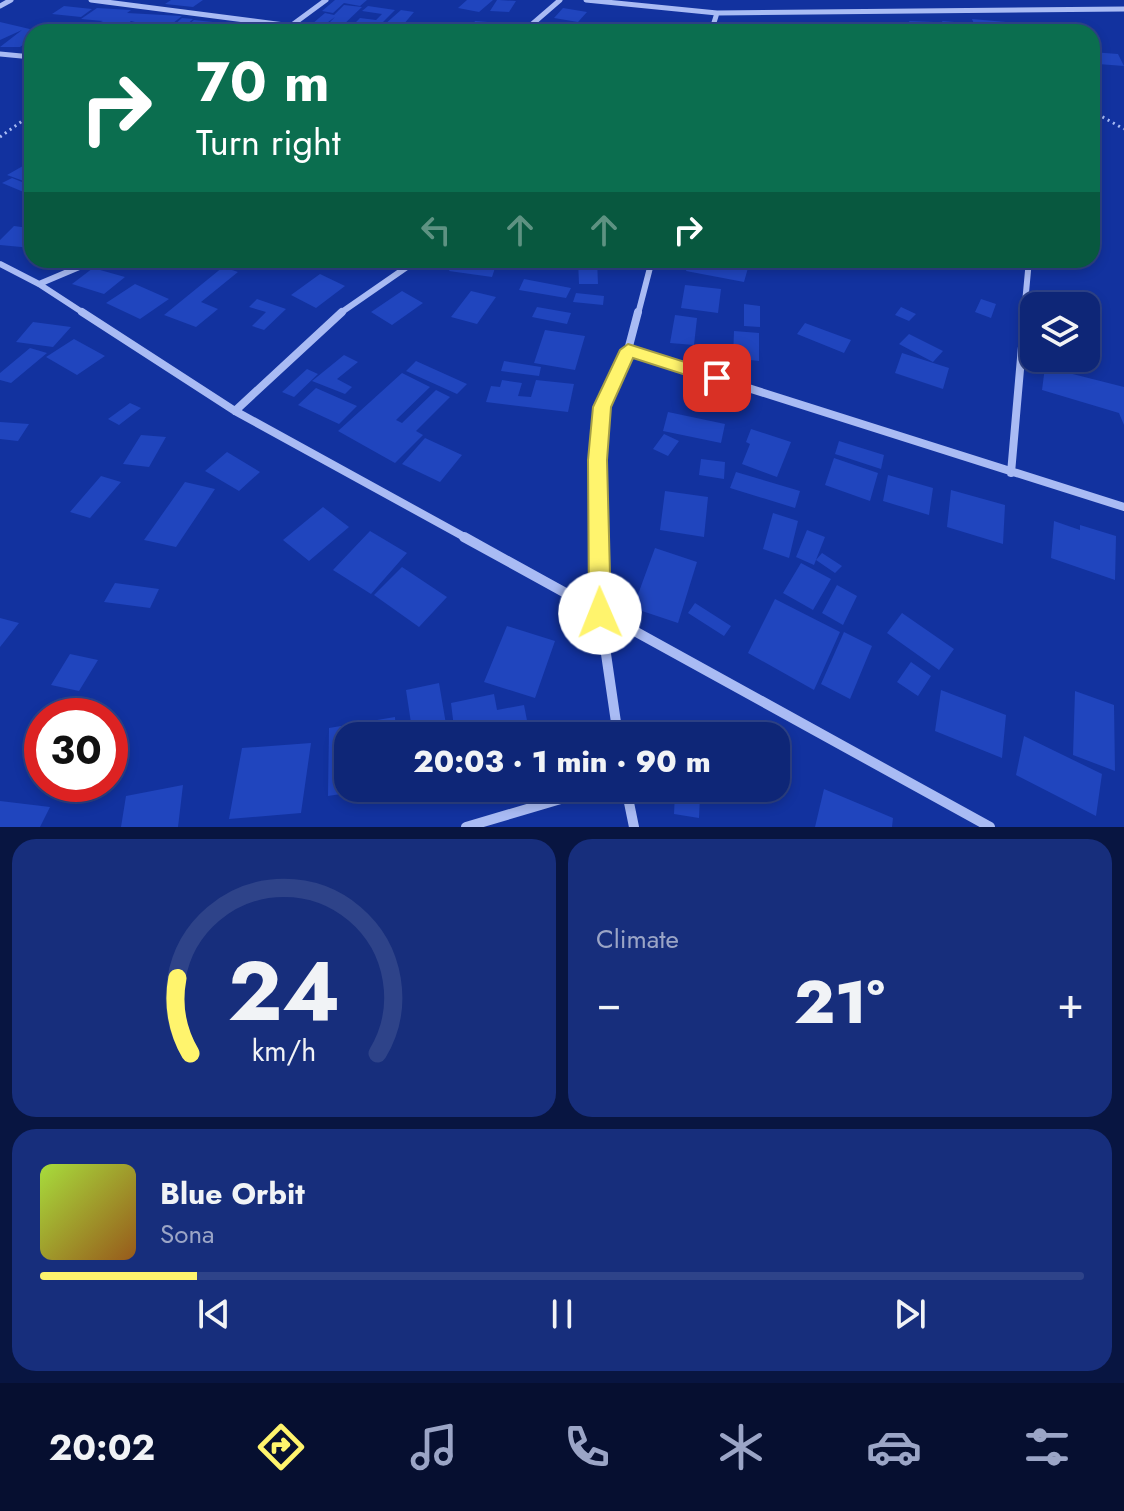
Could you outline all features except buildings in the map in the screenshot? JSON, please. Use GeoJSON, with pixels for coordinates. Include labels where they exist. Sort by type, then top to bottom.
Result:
{"type":"FeatureCollection","features":[{"type":"Feature","properties":{"kind":"street"},"geometry":{"type":"LineString","coordinates":[[0,6],[11,0]]}},
{"type":"Feature","properties":{"kind":"street"},"geometry":{"type":"LineString","coordinates":[[91,0],[284,24]]}},
{"type":"Feature","properties":{"kind":"street"},"geometry":{"type":"LineString","coordinates":[[293,24],[326,0]]}},
{"type":"Feature","properties":{"kind":"street"},"geometry":{"type":"LineString","coordinates":[[532,24],[560,0]]}},
{"type":"Feature","properties":{"kind":"street"},"geometry":{"type":"LineString","coordinates":[[586,0],[717,13],[1124,9]]}},
{"type":"Feature","properties":{"kind":"street"},"geometry":{"type":"LineString","coordinates":[[1065,0],[1078,9]]}},
{"type":"Feature","properties":{"kind":"street"},"geometry":{"type":"LineString","coordinates":[[714,24],[717,13]]}},
{"type":"Feature","properties":{"kind":"street"},"geometry":{"type":"LineString","coordinates":[[0,54],[24,56]]}},
{"type":"Feature","properties":{"kind":"street"},"geometry":{"type":"LineString","coordinates":[[0,264],[39,284],[235,411],[990,827]]}},
{"type":"Feature","properties":{"kind":"street"},"geometry":{"type":"LineString","coordinates":[[39,284],[77,268]]}},
{"type":"Feature","properties":{"kind":"street"},"geometry":{"type":"LineString","coordinates":[[235,411],[293,353],[339,314],[405,268]]}},
{"type":"Feature","properties":{"kind":"street"},"geometry":{"type":"LineString","coordinates":[[616,722],[600,613],[597,460],[602,407],[628,350],[650,268]]}},
{"type":"Feature","properties":{"kind":"street"},"geometry":{"type":"LineString","coordinates":[[1011,473],[1028,268]]}},
{"type":"Feature","properties":{"kind":"street"},"geometry":{"type":"LineString","coordinates":[[628,350],[1124,507]]}},
{"type":"Feature","properties":{"kind":"street"},"geometry":{"type":"LineString","coordinates":[[466,827],[551,802]]}},
{"type":"Feature","properties":{"kind":"street"},"geometry":{"type":"LineString","coordinates":[[629,802],[634,827]]}},
{"type":"Feature","properties":{"kind":"path"},"geometry":{"type":"LineString","coordinates":[[1100,116],[1124,129]]}},
{"type":"Feature","properties":{"kind":"path"},"geometry":{"type":"LineString","coordinates":[[0,137],[24,120]]}},
{"type":"Feature","properties":{"kind":"route"},"geometry":{"type":"LineString","coordinates":[[600,613],[597,460],[602,407],[609,388],[628,350],[717,378]]}}]}
